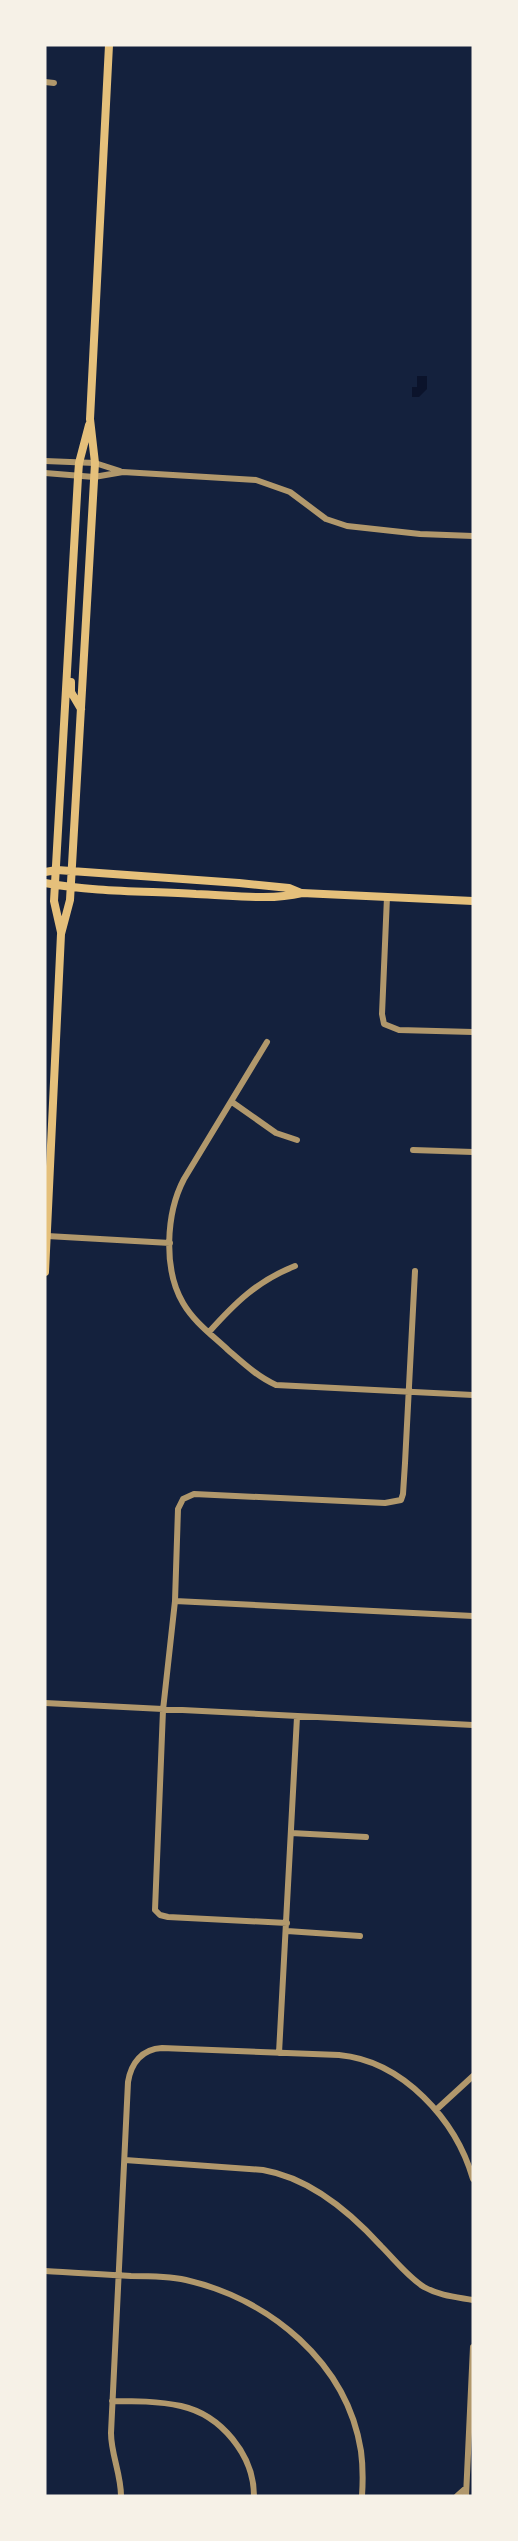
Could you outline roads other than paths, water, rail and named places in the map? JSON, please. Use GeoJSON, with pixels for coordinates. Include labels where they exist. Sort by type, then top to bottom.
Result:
{"type":"FeatureCollection","features":[{"type":"Feature","properties":{"kind":"main road"},"geometry":{"type":"LineString","coordinates":[[45,1272],[61,934],[70,900],[95,463],[90,419],[109,45]]}},
{"type":"Feature","properties":{"kind":"main road"},"geometry":{"type":"LineString","coordinates":[[61,934],[54,901],[69,611],[79,463],[90,419]]}},
{"type":"Feature","properties":{"kind":"main road"},"geometry":{"type":"LineString","coordinates":[[69,611],[74,628],[71,692],[82,710]]}},
{"type":"Feature","properties":{"kind":"main road"},"geometry":{"type":"LineString","coordinates":[[45,872],[57,870],[239,883],[289,888],[302,893]]}},
{"type":"Feature","properties":{"kind":"main road"},"geometry":{"type":"LineString","coordinates":[[45,883],[240,896],[286,897],[302,893],[473,901]]}},
{"type":"Feature","properties":{"kind":"street"},"geometry":{"type":"LineString","coordinates":[[45,82],[54,83]]}},
{"type":"Feature","properties":{"kind":"street"},"geometry":{"type":"LineString","coordinates":[[45,461],[95,463],[123,472]]}},
{"type":"Feature","properties":{"kind":"street"},"geometry":{"type":"LineString","coordinates":[[45,473],[94,477],[123,472],[256,480],[290,492],[326,519],[347,526],[420,534],[473,536]]}},
{"type":"Feature","properties":{"kind":"street"},"geometry":{"type":"LineString","coordinates":[[387,897],[382,1014],[387,1027],[399,1030],[473,1032]]}},
{"type":"Feature","properties":{"kind":"street"},"geometry":{"type":"LineString","coordinates":[[267,1042],[177,1192],[170,1243],[173,1275],[179,1296],[191,1314],[208,1332],[264,1380],[276,1385],[473,1395]]}},
{"type":"Feature","properties":{"kind":"street"},"geometry":{"type":"LineString","coordinates":[[232,1102],[276,1133],[297,1140]]}},
{"type":"Feature","properties":{"kind":"street"},"geometry":{"type":"LineString","coordinates":[[413,1150],[473,1152]]}},
{"type":"Feature","properties":{"kind":"street"},"geometry":{"type":"LineString","coordinates":[[47,1236],[170,1243]]}},
{"type":"Feature","properties":{"kind":"street"},"geometry":{"type":"LineString","coordinates":[[208,1332],[237,1301],[263,1282],[295,1266]]}},
{"type":"Feature","properties":{"kind":"street"},"geometry":{"type":"LineString","coordinates":[[287,1923],[168,1917],[156,1912],[154,1904],[164,1710],[174,1601],[178,1509],[183,1499],[194,1494],[385,1503],[401,1500],[415,1271]]}},
{"type":"Feature","properties":{"kind":"street"},"geometry":{"type":"LineString","coordinates":[[174,1601],[473,1616]]}},
{"type":"Feature","properties":{"kind":"street"},"geometry":{"type":"LineString","coordinates":[[45,1703],[473,1725]]}},
{"type":"Feature","properties":{"kind":"street"},"geometry":{"type":"LineString","coordinates":[[279,2053],[297,1717]]}},
{"type":"Feature","properties":{"kind":"street"},"geometry":{"type":"LineString","coordinates":[[291,1833],[366,1837]]}},
{"type":"Feature","properties":{"kind":"street"},"geometry":{"type":"LineString","coordinates":[[287,1932],[360,1936]]}},
{"type":"Feature","properties":{"kind":"street"},"geometry":{"type":"LineString","coordinates":[[120,2496],[119,2474],[111,2447],[117,2275],[130,2072],[141,2055],[162,2048],[339,2055],[359,2059],[399,2079],[424,2096],[437,2109],[463,2153],[473,2179]]}},
{"type":"Feature","properties":{"kind":"street"},"geometry":{"type":"LineString","coordinates":[[437,2109],[473,2076]]}},
{"type":"Feature","properties":{"kind":"street"},"geometry":{"type":"LineString","coordinates":[[125,2160],[263,2170],[284,2176],[312,2188],[341,2207],[409,2275],[426,2288],[439,2294],[473,2300]]}},
{"type":"Feature","properties":{"kind":"street"},"geometry":{"type":"LineString","coordinates":[[45,2271],[185,2280],[224,2292],[253,2305],[294,2334],[328,2371],[351,2417],[361,2451],[362,2496]]}},
{"type":"Feature","properties":{"kind":"street"},"geometry":{"type":"LineString","coordinates":[[466,2496],[473,2347]]}},
{"type":"Feature","properties":{"kind":"street"},"geometry":{"type":"LineString","coordinates":[[112,2400],[180,2406],[211,2420],[243,2453],[251,2470],[254,2496]]}},
{"type":"Feature","properties":{"kind":"street"},"geometry":{"type":"LineString","coordinates":[[457,2496],[466,2488]]}},
{"type":"Feature","properties":{"kind":"water"},"geometry":{"type":"Polygon","coordinates":[[[417,376],[427,376],[427,389],[419,397],[412,397],[412,387],[417,387],[417,376]]]}}]}
